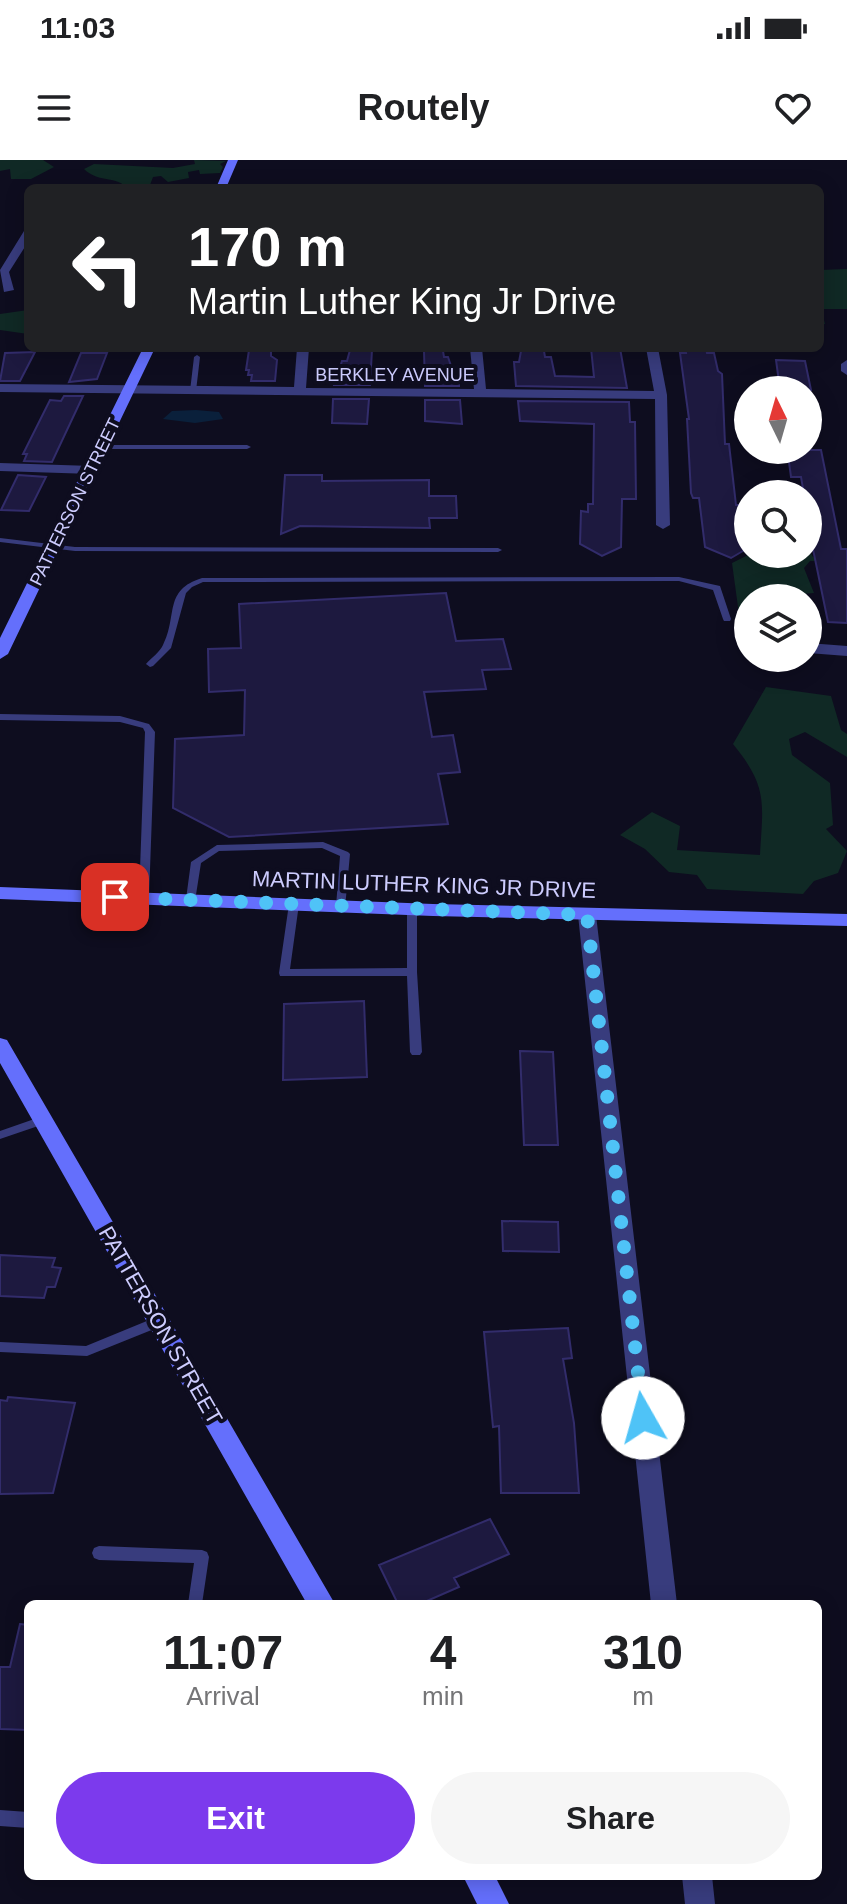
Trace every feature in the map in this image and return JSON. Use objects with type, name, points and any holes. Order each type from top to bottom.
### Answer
[{"type":"street","points":[[223,184],[233,160]]},
{"type":"street","points":[[8,290],[4,272],[24,242]]},
{"type":"street","name":"PATTERSON STREET","points":[[0,654],[7,626],[92,470],[147,352]]},
{"type":"street","points":[[300,392],[303,352]]},
{"type":"street","points":[[476,352],[480,393]]},
{"type":"street","points":[[653,352],[661,395],[663,525]]},
{"type":"street","points":[[847,364],[847,371]]},
{"type":"street","name":"BERKLEY AVENUE","points":[[0,388],[661,395]]},
{"type":"street","points":[[0,467],[92,470]]},
{"type":"street","points":[[822,649],[847,651]]},
{"type":"street","name":"MARTIN LUTHER KING JR DRIVE","points":[[0,893],[587,915],[847,920]]},
{"type":"street","points":[[587,915],[664,1600]]},
{"type":"street","name":"PATTERSON STREET","points":[[0,1045],[320,1600]]},
{"type":"street","points":[[480,1880],[494,1904]]},
{"type":"street","points":[[697,1880],[700,1904]]},
{"type":"lane","points":[[193,391],[197,357]]},
{"type":"lane","points":[[103,447],[247,447]]},
{"type":"lane","points":[[0,540],[89,549],[498,550]]},
{"type":"lane","points":[[150,664],[167,648],[182,592],[189,585],[202,580],[679,579],[717,588],[727,619]]},
{"type":"lane","points":[[0,717],[120,719],[146,726],[150,732],[144,897]]},
{"type":"lane","points":[[191,899],[196,862],[217,848],[323,845],[345,854],[341,906]]},
{"type":"lane","points":[[294,904],[284,973],[412,972]]},
{"type":"lane","points":[[412,909],[416,1052]]},
{"type":"lane","points":[[0,1135],[43,1120]]},
{"type":"lane","points":[[0,1347],[87,1351],[159,1321]]},
{"type":"lane","points":[[99,1553],[202,1557],[196,1600]]},
{"type":"lane","points":[[0,1818],[24,1820]]},
{"type":"green space","points":[[0,160],[43,160],[54,167],[31,179],[11,179],[10,169],[0,171]]},
{"type":"green space","points":[[194,160],[226,161],[220,164],[223,167],[220,173],[200,174],[199,170],[188,172],[189,178],[168,182],[161,176],[153,177],[150,184],[122,184],[95,176],[84,169],[94,164],[173,168],[195,164]]},
{"type":"green space","points":[[847,269],[847,309],[824,309],[824,270]]},
{"type":"green space","points":[[24,311],[24,333],[0,330],[0,314]]},
{"type":"green space","points":[[732,563],[734,568],[804,568],[810,584],[735,584]]},
{"type":"green space","points":[[766,687],[831,696],[841,730],[847,734],[847,757],[805,732],[789,739],[792,755],[830,783],[833,825],[826,829],[847,851],[838,873],[814,881],[803,894],[707,889],[697,875],[669,872],[645,849],[620,835],[652,812],[680,826],[677,850],[760,855],[761,796],[752,772],[733,744]]},
{"type":"water","points":[[172,411],[219,412],[223,419],[195,423],[163,419]]},
{"type":"building","points":[[35,352],[20,381],[0,381],[5,353]]},
{"type":"building","points":[[249,352],[271,352],[277,360],[275,381],[251,381],[252,375],[248,375],[249,370],[246,370]]},
{"type":"building","points":[[349,352],[372,352],[370,385],[334,385],[335,374],[338,374],[342,361],[347,361]]},
{"type":"building","points":[[424,352],[443,352],[459,375],[459,386],[425,386]]},
{"type":"building","points":[[521,352],[544,352],[545,357],[551,357],[555,376],[594,377],[591,352],[621,352],[627,388],[516,386],[514,362],[519,362]]},
{"type":"building","points":[[81,353],[107,353],[97,379],[69,382]]},
{"type":"building","points":[[680,353],[714,353],[718,371],[722,374],[725,444],[729,444],[734,488],[734,556],[731,558],[705,547],[699,498],[693,498],[691,493],[689,419]]},
{"type":"building","points":[[776,360],[805,361],[808,376],[778,376]]},
{"type":"building","points":[[64,396],[83,396],[52,462],[24,461],[27,454],[23,454],[50,400],[61,401]]},
{"type":"building","points":[[333,399],[369,399],[367,424],[332,423]]},
{"type":"building","points":[[425,400],[460,400],[462,424],[425,421]]},
{"type":"building","points":[[518,401],[629,402],[630,422],[635,422],[636,499],[622,499],[621,547],[602,556],[580,544],[581,511],[588,512],[588,504],[593,504],[594,424],[520,421]]},
{"type":"building","points":[[822,455],[841,549],[847,549],[847,623],[828,622],[817,568],[822,568],[822,480],[791,477],[789,464],[822,464]]},
{"type":"building","points":[[18,475],[46,477],[29,511],[1,510]]},
{"type":"building","points":[[285,475],[322,475],[322,481],[429,480],[429,496],[456,496],[457,518],[429,518],[430,528],[300,526],[281,534]]},
{"type":"building","points":[[446,593],[456,641],[503,639],[511,669],[482,670],[486,689],[424,692],[432,737],[453,735],[460,772],[438,774],[448,824],[229,837],[173,808],[175,739],[244,735],[245,690],[209,692],[208,649],[241,648],[239,604]]},
{"type":"building","points":[[364,1001],[367,1077],[283,1080],[284,1004]]},
{"type":"building","points":[[520,1051],[553,1052],[558,1145],[524,1145]]},
{"type":"building","points":[[502,1221],[558,1222],[559,1252],[503,1251]]},
{"type":"building","points":[[0,1255],[55,1258],[52,1267],[61,1268],[55,1287],[47,1287],[44,1298],[0,1296]]},
{"type":"building","points":[[568,1328],[572,1358],[563,1359],[574,1423],[579,1493],[501,1493],[499,1426],[493,1427],[484,1332]]},
{"type":"building","points":[[8,1397],[75,1403],[53,1493],[0,1494],[0,1400],[7,1401]]},
{"type":"building","points":[[490,1519],[509,1554],[454,1578],[459,1587],[429,1600],[396,1600],[379,1565]]},
{"type":"building","points":[[20,1624],[24,1624],[24,1730],[0,1729],[0,1667],[10,1667]]},
{"type":"route","points":[[115,897],[587,915],[643,1418]]}]
